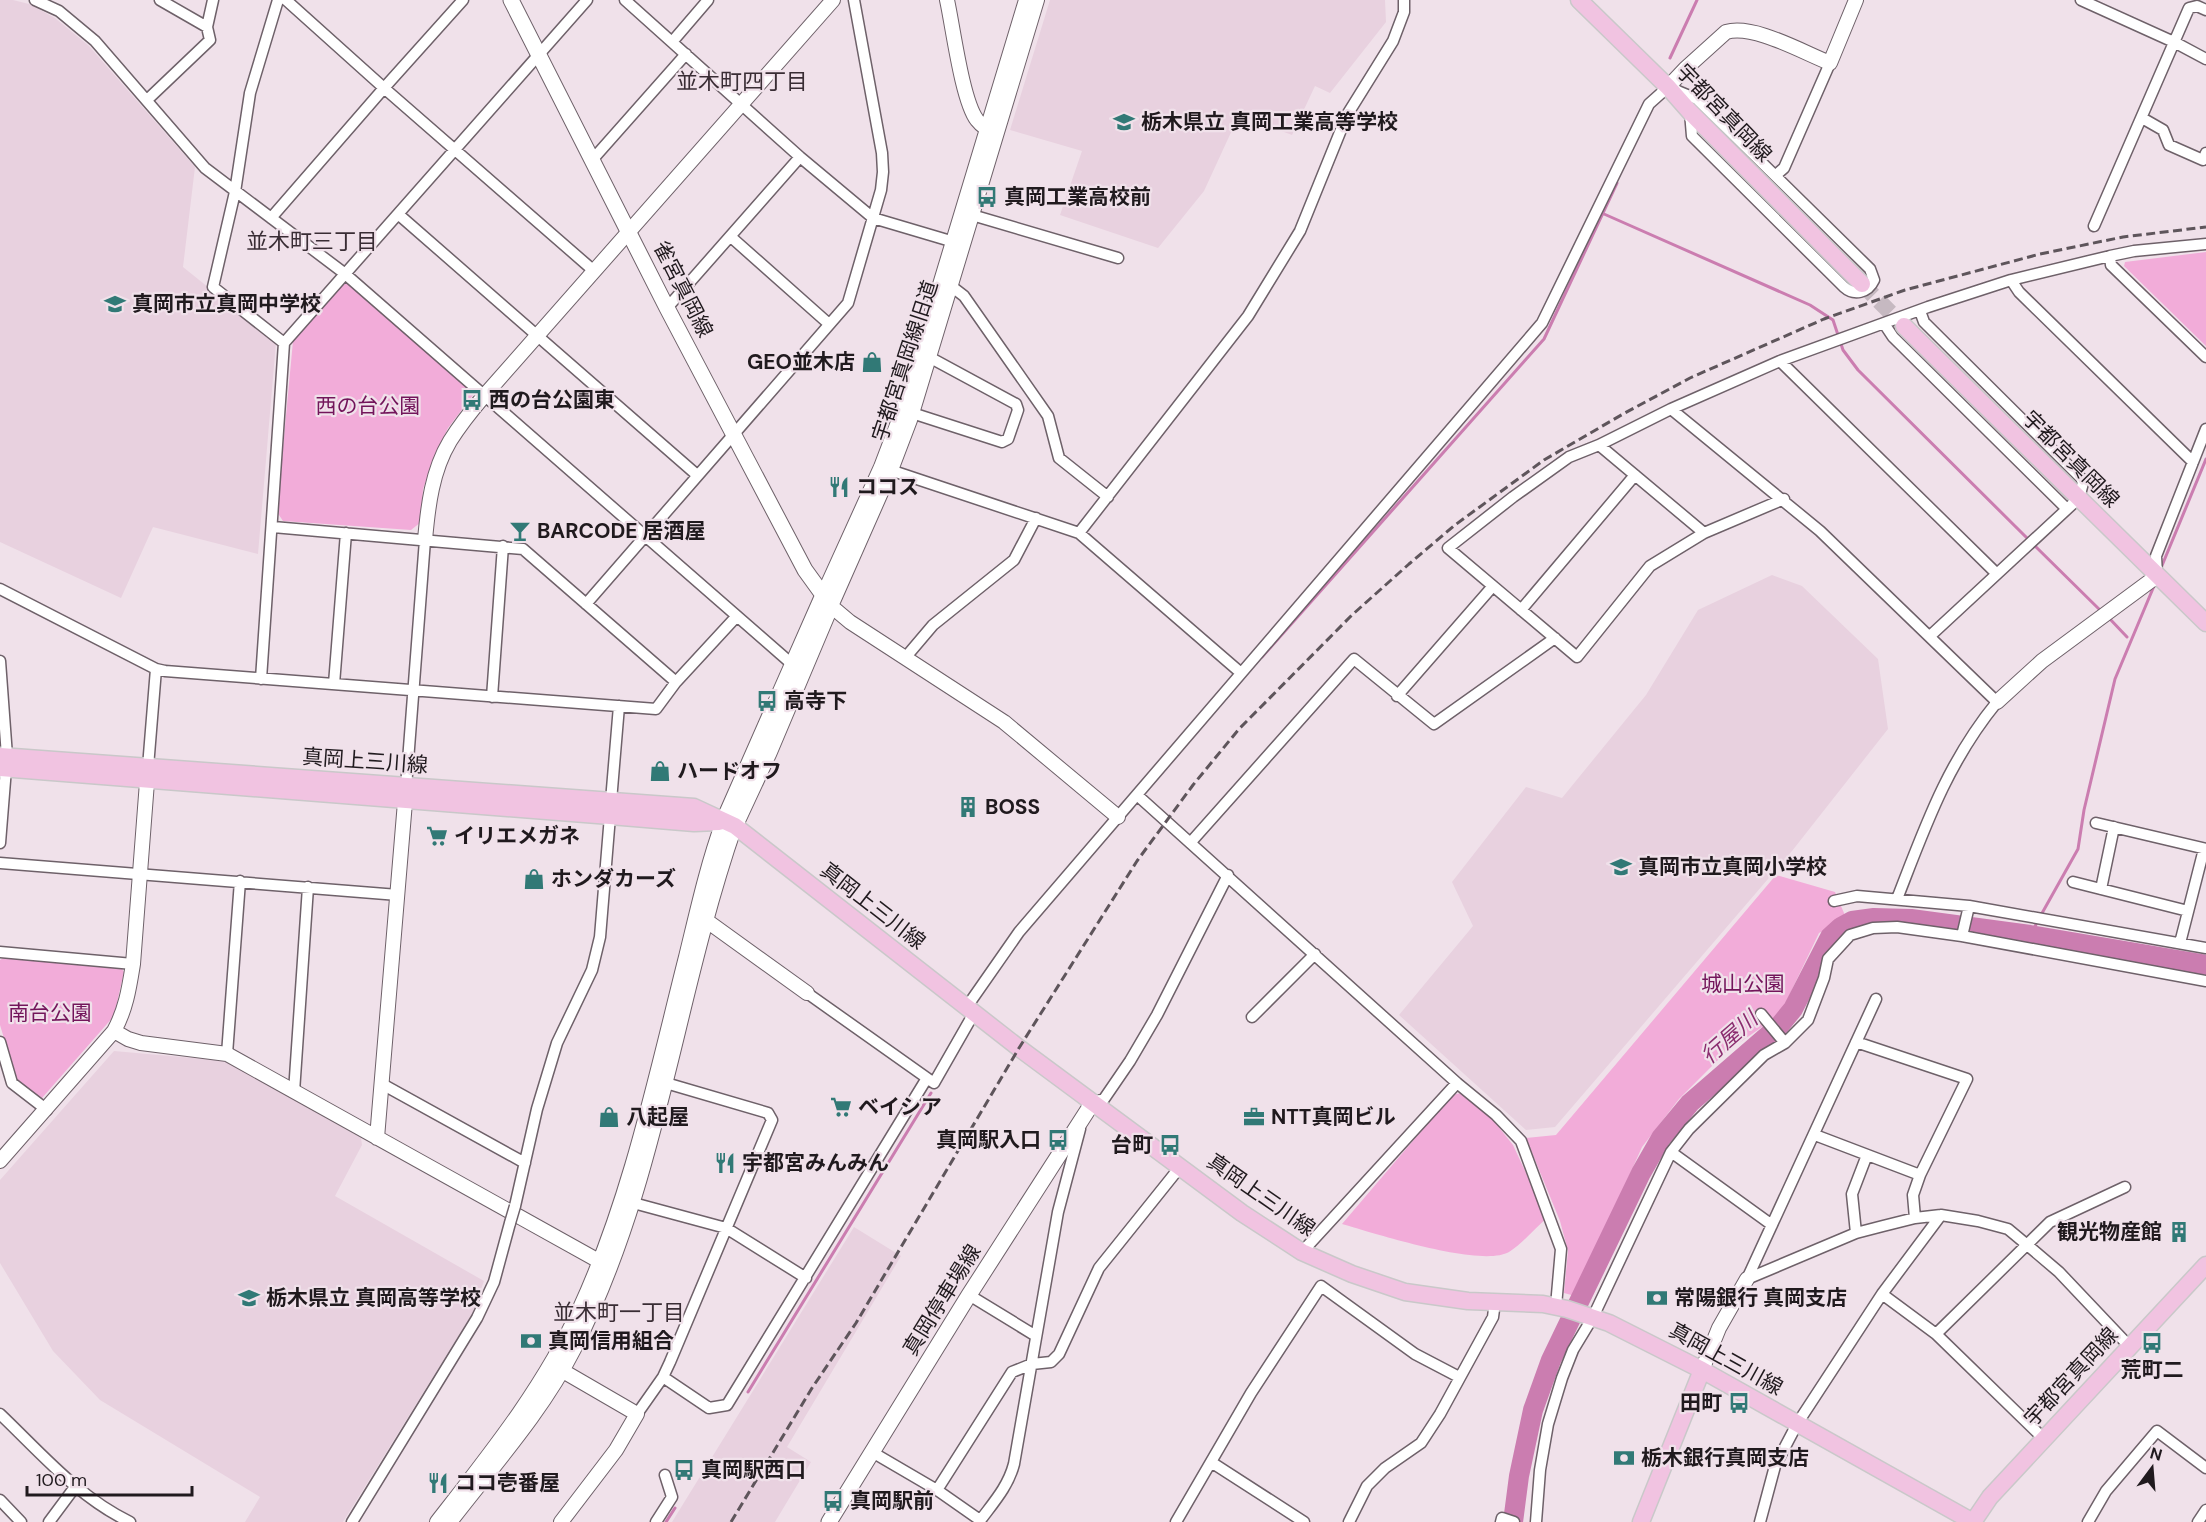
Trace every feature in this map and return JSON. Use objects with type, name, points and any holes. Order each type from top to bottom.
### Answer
[{"type":"main road","name":"雀宮真岡線","points":[[510,0],[805,570],[827,600]]},
{"type":"main road","name":"宇都宮真岡線","points":[[1579,0],[1862,284]]},
{"type":"main road","name":"宇都宮真岡線","points":[[1904,326],[2073,503],[2204,616]]},
{"type":"main road","points":[[729,824],[793,665],[827,600]]},
{"type":"main road","points":[[729,824],[769,753],[827,600]]},
{"type":"main road","name":"真岡上三川線","points":[[3,762],[610,809],[694,823],[729,824],[970,1010],[1180,1167],[1266,1230],[1302,1252],[1359,1277],[1405,1292],[1457,1300],[1562,1308],[1589,1315],[1634,1334],[1702,1370],[1973,1522]]},
{"type":"main road","name":"真岡停車場線","points":[[829,1522],[969,1295],[1093,1102]]},
{"type":"main road","name":"宇都宮真岡線","points":[[1973,1522],[1983,1504],[2130,1347],[2203,1273]]},
{"type":"main road","points":[[1641,1522],[1702,1370]]},
{"type":"street","points":[[36,0],[59,11],[95,41],[205,168],[344,273],[793,665]]},
{"type":"street","points":[[160,0],[207,27]]},
{"type":"street","points":[[147,100],[210,39],[207,27],[213,0]]},
{"type":"street","points":[[278,0],[250,93],[235,192],[213,287],[284,343]]},
{"type":"street","points":[[286,0],[594,271]]},
{"type":"street","points":[[271,219],[463,0]]},
{"type":"street","points":[[261,679],[284,343],[587,0]]},
{"type":"street","points":[[625,0],[800,157],[873,218],[954,242]]},
{"type":"street","points":[[672,42],[708,0]]},
{"type":"street","points":[[377,1138],[425,540],[431,495],[441,458],[450,441],[484,396],[833,0]]},
{"type":"street","points":[[586,604],[848,303],[873,218],[883,172],[882,153],[854,0]]},
{"type":"street","points":[[947,0],[969,103],[977,121],[992,131]]},
{"type":"street","points":[[992,131],[1026,0]]},
{"type":"street","points":[[992,131],[1037,0]]},
{"type":"street","points":[[1079,533],[1248,316],[1300,231],[1347,115],[1393,41],[1404,12],[1404,0]]},
{"type":"street","points":[[1776,175],[1784,168],[1856,0]]},
{"type":"street","points":[[2081,0],[2206,59]]},
{"type":"street","points":[[2094,226],[2176,43],[2189,8],[2197,6],[2206,10]]},
{"type":"street","points":[[707,921],[934,1083],[970,1010],[1019,932],[1542,323],[1649,104],[1726,32],[1736,29],[1759,34],[1830,63]]},
{"type":"street","points":[[593,159],[686,54]]},
{"type":"street","points":[[1668,87],[1697,99],[1776,175],[1870,269],[1874,280],[1872,285],[1858,293],[1851,293],[1844,287],[1692,136],[1690,112]]},
{"type":"street","points":[[2142,118],[2163,130],[2169,145],[2203,160],[2206,153]]},
{"type":"street","name":"宇都宮真岡線旧道","points":[[827,600],[912,413],[972,215],[992,131]]},
{"type":"street","name":"宇都宮真岡線旧道","points":[[886,468],[954,242],[992,131]]},
{"type":"street","points":[[668,308],[800,157]]},
{"type":"street","points":[[398,214],[698,475]]},
{"type":"street","points":[[972,215],[1118,258]]},
{"type":"street","points":[[731,237],[829,324]]},
{"type":"street","points":[[1784,499],[1704,533],[1650,566],[1577,657],[1448,548],[1513,496],[1569,458],[1671,409],[1780,361],[1885,325],[1920,310],[2011,280],[2134,251],[2206,244]]},
{"type":"street","points":[[2110,256],[2111,265],[2206,357]]},
{"type":"street","points":[[2011,280],[2019,292],[2193,462]]},
{"type":"street","points":[[951,286],[964,296],[1048,416],[1059,458],[1108,496]]},
{"type":"street","points":[[1920,310],[1924,322],[2081,478],[2083,483],[2073,503],[1930,636]]},
{"type":"street","points":[[1885,325],[1893,337],[2073,503]]},
{"type":"street","points":[[912,413],[1002,442],[1008,439],[1018,410],[1016,404],[929,357]]},
{"type":"street","points":[[1780,361],[1996,573]]},
{"type":"street","points":[[1671,409],[1784,499],[1820,531],[1997,702]]},
{"type":"street","points":[[1897,899],[1954,762],[1974,729],[1997,702],[2042,661],[2157,576],[2156,556],[2206,429]]},
{"type":"street","points":[[1599,445],[1704,533]]},
{"type":"street","points":[[886,468],[1079,533],[1241,673]]},
{"type":"street","points":[[1521,610],[1635,475]]},
{"type":"street","points":[[905,658],[933,625],[1014,560],[1036,518]]},
{"type":"street","points":[[273,527],[523,549],[676,682]]},
{"type":"street","points":[[334,684],[346,533]]},
{"type":"street","points":[[492,697],[503,546]]},
{"type":"street","points":[[1397,696],[1492,586]]},
{"type":"street","points":[[0,589],[156,669],[656,709],[676,682],[736,617]]},
{"type":"street","points":[[827,600],[850,622],[1004,722],[1118,817]]},
{"type":"street","points":[[1191,842],[1354,659],[1434,724],[1555,638]]},
{"type":"street","points":[[0,661],[3,762],[0,843]]},
{"type":"street","points":[[0,1161],[114,1031],[123,1014],[129,994],[133,964],[138,873],[156,669]]},
{"type":"street","points":[[352,1522],[477,1318],[494,1282],[515,1206],[537,1109],[557,1043],[592,970],[600,937],[619,706]]},
{"type":"street","points":[[1137,795],[1457,1083],[1496,1115],[1521,1141],[1562,1248],[1562,1308]]},
{"type":"street","points":[[2096,822],[2205,849],[2180,943]]},
{"type":"street","points":[[457,1520],[519,1434],[557,1368],[580,1308],[605,1264],[627,1201],[707,921],[729,824]]},
{"type":"street","points":[[661,1081],[704,887],[729,824]]},
{"type":"street","points":[[2101,889],[2114,827]]},
{"type":"street","points":[[0,863],[398,895]]},
{"type":"street","points":[[1093,1102],[1104,1099],[1144,1039],[1228,875]]},
{"type":"street","points":[[227,1054],[240,881]]},
{"type":"street","points":[[2073,882],[2188,911]]},
{"type":"street","points":[[294,1092],[308,887]]},
{"type":"street","points":[[1834,901],[1857,896],[1970,906],[2206,948]]},
{"type":"street","points":[[1962,936],[1970,906]]},
{"type":"street","points":[[1536,1522],[1540,1470],[1553,1404],[1589,1315],[1671,1152],[1689,1129],[1764,1055],[1785,1043],[1808,1020],[1824,978],[1828,959],[1850,935],[1873,928],[1897,927],[1962,936],[2206,981]]},
{"type":"street","points":[[0,952],[133,964]]},
{"type":"street","points":[[1252,1017],[1316,954]]},
{"type":"street","points":[[1702,1370],[1719,1328],[1747,1279],[1815,1135],[1876,999]]},
{"type":"street","points":[[1761,1014],[1785,1043]]},
{"type":"street","points":[[114,1031],[128,1039],[141,1042],[227,1054],[605,1264]]},
{"type":"street","points":[[0,1042],[12,1083],[47,1110]]},
{"type":"street","points":[[1856,1042],[1967,1079],[1920,1175],[1913,1195],[1915,1218]]},
{"type":"street","points":[[663,1377],[709,1408],[727,1405],[927,1078]]},
{"type":"street","points":[[561,1522],[616,1450],[637,1414],[663,1377],[772,1120],[768,1113],[661,1081]]},
{"type":"street","points":[[0,1087],[12,1083]]},
{"type":"street","points":[[1302,1252],[1457,1083]]},
{"type":"street","points":[[382,1084],[525,1163]]},
{"type":"street","points":[[872,1452],[937,1490],[980,1521],[1002,1492],[1011,1477],[1058,1212],[1081,1120]]},
{"type":"street","points":[[1815,1135],[1920,1175]]},
{"type":"street","points":[[1671,1152],[1772,1225]]},
{"type":"street","points":[[1856,1233],[1852,1194],[1867,1155]]},
{"type":"street","points":[[937,1490],[1012,1372],[1032,1364],[1051,1362],[1059,1354],[1099,1268],[1180,1167]]},
{"type":"street","points":[[1936,1334],[2050,1222],[2125,1187]]},
{"type":"street","points":[[627,1201],[726,1228],[806,1278]]},
{"type":"street","points":[[1747,1279],[1856,1233],[1915,1218],[1941,1215],[1978,1221],[2008,1229],[2059,1272],[2130,1347]]},
{"type":"street","points":[[1760,1522],[1775,1466],[1797,1424],[1882,1294],[1941,1215]]},
{"type":"street","points":[[1176,1522],[1251,1392],[1321,1286],[1415,1353],[1459,1377]]},
{"type":"street","points":[[1882,1294],[1936,1334],[2044,1439]]},
{"type":"street","points":[[969,1295],[1036,1336]]},
{"type":"street","points":[[1349,1522],[1367,1486],[1385,1468],[1421,1443],[1440,1414],[1493,1317],[1495,1302]]},
{"type":"street","points":[[557,1368],[637,1414]]},
{"type":"street","points":[[437,1522],[557,1368]]},
{"type":"street","points":[[0,1414],[75,1487],[110,1512],[130,1522]]},
{"type":"street","points":[[2088,1522],[2106,1491],[2157,1431],[2206,1468]]},
{"type":"street","points":[[1211,1462],[1304,1522]]},
{"type":"street","points":[[656,1522],[672,1497],[665,1475]]},
{"type":"street","points":[[49,1522],[75,1487]]},
{"type":"street","points":[[0,1500],[21,1522]]},
{"type":"street","points":[[2198,1522],[2206,1510]]},
{"type":"shaded area","name":"真岡市立真岡中学校","points":[[0,0],[29,4],[55,18],[89,46],[195,167],[183,267],[276,342],[258,554],[153,527],[121,598],[0,542]]},
{"type":"shaded area","name":"栃木県立 真岡工業高等学校","points":[[1050,0],[1385,0],[1386,22],[1330,93],[1315,86],[1292,135],[1239,115],[1204,191],[1158,248],[1060,215],[1082,151],[1010,130]]},
{"type":"shaded area","name":"真岡市立真岡小学校","points":[[1772,575],[1802,586],[1878,659],[1888,729],[1792,851],[1555,1127],[1526,1130],[1399,1015],[1473,926],[1452,882],[1526,787],[1562,798],[1646,695],[1698,610]]},
{"type":"shaded area","name":"栃木県立 真岡高等学校","points":[[114,1051],[226,1061],[361,1138],[362,1145],[335,1196],[484,1281],[472,1314],[343,1522],[245,1522],[260,1497],[100,1400],[53,1351],[0,1263],[0,1180]]},
{"type":"shaded area","points":[[854,1227],[901,1256],[787,1447],[811,1462],[775,1522],[672,1522]]},
{"type":"green space","points":[[2206,252],[2206,346],[2124,266],[2125,262]]},
{"type":"green space","name":"西の台公園","points":[[341,283],[350,284],[476,391],[448,428],[436,453],[423,489],[421,522],[411,530],[283,521],[277,512],[293,341]]},
{"type":"green space","name":"城山公園","points":[[1776,875],[1835,892],[1847,920],[1819,933],[1786,1002],[1775,1018],[1726,1052],[1679,1099],[1642,1147],[1575,1296],[1564,1293],[1568,1251],[1560,1221],[1526,1138],[1556,1135]]},
{"type":"green space","name":"南台公園","points":[[5,957],[120,966],[124,972],[114,1016],[42,1098],[35,1097],[17,1081],[0,1025],[0,960]]},
{"type":"green space","points":[[1461,1093],[1493,1120],[1513,1145],[1547,1218],[1514,1249],[1495,1256],[1452,1253],[1342,1224],[1452,1095]]},
{"type":"waterway","points":[[1670,58],[1697,0]]},
{"type":"waterway","points":[[1262,657],[1544,339],[1617,183]]},
{"type":"waterway","points":[[1604,214],[1810,305],[1833,320],[1843,350],[1858,370],[2029,540]]},
{"type":"waterway","points":[[2161,568],[2206,459]]},
{"type":"waterway","points":[[2034,545],[2102,612]]},
{"type":"waterway","points":[[2041,915],[2078,849],[2084,810],[2115,679],[2154,586]]},
{"type":"waterway","points":[[2109,618],[2127,637]]},
{"type":"waterway","name":"行屋川","points":[[1513,1522],[1519,1476],[1533,1410],[1551,1360],[1641,1173],[1661,1138],[1690,1103],[1780,1025],[1793,1009],[1830,937],[1841,927],[1852,921],[1874,918],[1911,919],[2030,935],[2206,965]]},
{"type":"waterway","points":[[2030,935],[2038,921]]},
{"type":"waterway","points":[[748,1392],[931,1093]]},
{"type":"waterway","points":[[666,1522],[675,1508]]},
{"type":"tunnel","points":[[1862,284],[1904,326]]},
{"type":"railway","points":[[731,1522],[812,1388],[856,1323],[1019,1048],[1137,861],[1193,785],[1239,729],[1352,615],[1409,564],[1455,525],[1544,460],[1690,378],[1824,319],[1905,290],[2040,254],[2123,237],[2206,227]]},
{"type":"place","name":"栃木県立 真岡工業高等学校","points":[[1124,122]]},
{"type":"place","name":"真岡工業高校前","points":[[987,197]]},
{"type":"place","name":"真岡市立真岡中学校","points":[[115,304]]},
{"type":"place","name":"GEO並木店","points":[[872,362]]},
{"type":"place","name":"西の台公園東","points":[[472,400]]},
{"type":"place","name":"ココス","points":[[839,487]]},
{"type":"place","name":"BARCODE 居酒屋","points":[[520,531]]},
{"type":"place","name":"高寺下","points":[[767,701]]},
{"type":"place","name":"ハードオフ","points":[[660,771]]},
{"type":"place","name":"BOSS","points":[[968,807]]},
{"type":"place","name":"イリエメガネ","points":[[437,836]]},
{"type":"place","name":"真岡市立真岡小学校","points":[[1621,867]]},
{"type":"place","name":"ホンダカーズ","points":[[534,879]]},
{"type":"place","name":"ベイシア","points":[[841,1107]]},
{"type":"place","name":"八起屋","points":[[609,1117]]},
{"type":"place","name":"NTT真岡ビル","points":[[1254,1117]]},
{"type":"place","name":"真岡駅入口","points":[[1058,1140]]},
{"type":"place","name":"台町","points":[[1170,1145]]},
{"type":"place","name":"宇都宮みんみん","points":[[725,1163]]},
{"type":"place","name":"観光物産館","points":[[2179,1232]]},
{"type":"place","name":"栃木県立 真岡高等学校","points":[[249,1298]]},
{"type":"place","name":"常陽銀行 真岡支店","points":[[1657,1298]]},
{"type":"place","name":"真岡信用組合","points":[[531,1341]]},
{"type":"place","name":"荒町二","points":[[2152,1343]]},
{"type":"place","name":"田町","points":[[1739,1403]]},
{"type":"place","name":"栃木銀行真岡支店","points":[[1624,1458]]},
{"type":"place","name":"真岡駅西口","points":[[684,1470]]},
{"type":"place","name":"ココ壱番屋","points":[[438,1483]]},
{"type":"place","name":"真岡駅前","points":[[833,1501]]},
{"type":"district","name":"並木町四丁目","points":[[742,81]]},
{"type":"district","name":"並木町三丁目","points":[[312,241]]},
{"type":"district","name":"並木町一丁目","points":[[619,1312]]}]
